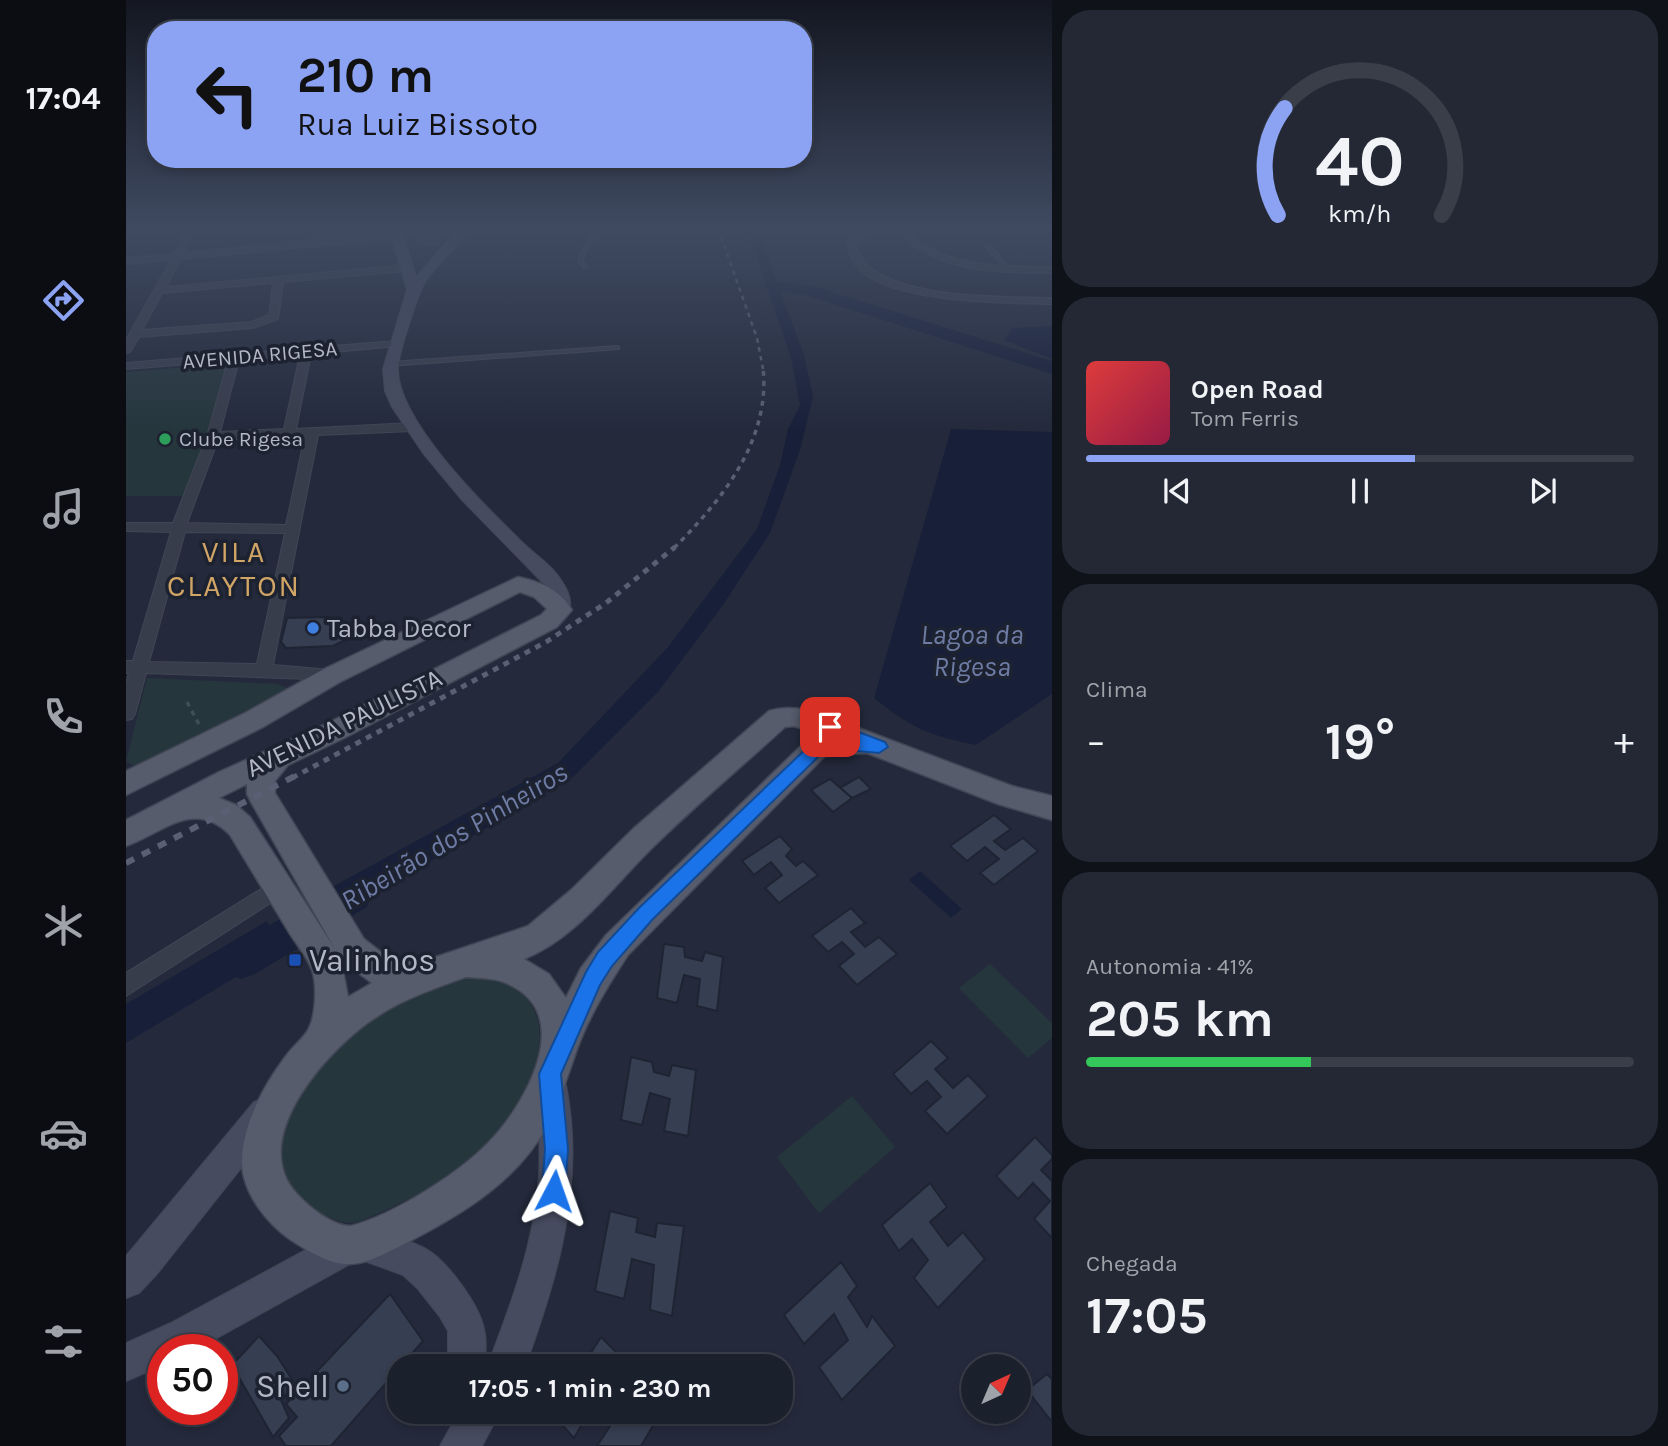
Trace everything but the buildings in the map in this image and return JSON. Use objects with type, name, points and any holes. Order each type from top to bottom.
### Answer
[{"type":"main road","points":[[412,295],[390,364],[393,392],[413,427],[472,499],[558,587],[561,597],[560,610]]},
{"type":"main road","points":[[528,558],[526,575],[518,584],[549,595],[560,610]]},
{"type":"main road","name":"AVENIDA PAULISTA","points":[[126,784],[254,720],[331,676],[518,584]]},
{"type":"main road","name":"AVENIDA PAULISTA","points":[[126,834],[505,644],[549,621],[560,610]]},
{"type":"main road","points":[[126,1280],[145,1262],[325,1038],[353,1013],[376,998],[419,979],[521,945],[539,936],[582,900],[643,838],[778,718],[794,716],[815,722],[1007,796],[1052,808]]},
{"type":"main road","points":[[778,718],[809,734],[816,748]]},
{"type":"main road","points":[[126,1362],[186,1335],[355,1244],[462,1191],[521,1135],[541,1100],[552,1068],[593,979],[617,945],[816,748],[846,744],[879,747]]},
{"type":"main road","points":[[281,754],[261,779],[261,794],[308,875],[340,958],[325,1038]]},
{"type":"main road","points":[[174,809],[201,807],[227,811],[240,825],[280,891],[340,958],[419,979]]},
{"type":"main road","points":[[466,962],[502,966],[529,978],[545,995],[559,1023],[552,1068],[556,1149],[554,1191],[543,1251],[527,1312],[511,1354]]},
{"type":"main road","points":[[286,1086],[266,1131],[261,1163],[264,1175],[282,1209],[302,1225],[414,1261],[430,1275],[453,1304],[466,1329],[467,1354]]},
{"type":"main road","points":[[459,1446],[461,1424]]},
{"type":"main road","points":[[459,1446],[473,1424]]},
{"type":"street","points":[[126,350],[157,295]]},
{"type":"street","points":[[135,334],[253,325],[269,321],[274,317],[276,295]]},
{"type":"street","points":[[957,295],[1052,301]]},
{"type":"street","name":"AVENIDA RIGESA","points":[[126,366],[395,344]]},
{"type":"street","points":[[289,433],[306,351]]},
{"type":"street","points":[[126,714],[132,667],[213,436],[234,358]]},
{"type":"street","points":[[213,436],[413,427]]},
{"type":"street","points":[[264,670],[312,433]]},
{"type":"street","points":[[126,527],[292,528]]},
{"type":"street","points":[[132,667],[264,670],[331,676]]},
{"type":"street","points":[[126,985],[280,891]]},
{"type":"lane","points":[[390,364],[617,348]]},
{"type":"shaded area","name":"Clube Rigesa","points":[[228,364],[187,496],[126,496],[126,372]]},
{"type":"shaded area","points":[[147,678],[277,684],[287,688],[288,696],[145,765],[132,765],[126,761]]},
{"type":"shaded area","points":[[990,964],[1052,1023],[1052,1038],[1028,1058],[959,988]]},
{"type":"shaded area","points":[[466,978],[498,981],[521,994],[535,1011],[540,1033],[537,1057],[530,1081],[504,1125],[489,1142],[451,1174],[409,1199],[364,1220],[344,1222],[299,1203],[284,1182],[279,1147],[287,1115],[305,1085],[328,1057],[368,1021],[403,1002]]},
{"type":"shaded area","points":[[852,1096],[895,1147],[819,1213],[777,1157]]},
{"type":"water","points":[[770,295],[782,295],[804,355],[813,397],[800,450],[770,533],[723,605],[658,692],[574,776],[341,914],[325,891],[558,763],[668,647],[757,529],[780,465],[788,429],[800,405],[791,358]]},
{"type":"water","points":[[1052,326],[1052,359],[1004,340],[1012,328]]},
{"type":"water","name":"Lagoa da Rigesa","points":[[951,429],[1052,432],[1052,694],[976,745],[922,729],[874,698]]},
{"type":"water","points":[[920,871],[962,909],[951,918],[909,880]]},
{"type":"water","points":[[267,921],[281,950],[126,1043],[126,1004]]},
{"type":"waterway","points":[[824,295],[1052,368]]},
{"type":"waterway","name":"Ribeirão dos Pinheiros","points":[[241,961],[354,895]]},
{"type":"railway","points":[[742,295],[757,338],[763,369]]},
{"type":"railway","points":[[675,547],[709,510],[740,467],[759,419],[763,369]]},
{"type":"railway","points":[[292,778],[546,642],[606,603],[675,547]]},
{"type":"railway","points":[[126,863],[295,776]]},
{"type":"place","name":"Clube Rigesa","points":[[165,439]]},
{"type":"place","name":"Tabba Decor","points":[[313,628]]},
{"type":"place","name":"Valinhos","points":[[295,960]]},
{"type":"place","name":"Shell","points":[[343,1386]]},
{"type":"district","name":"VILA CLAYTON","points":[[234,569]]},
{"type":"route","points":[[554,1191],[556,1149],[550,1074],[593,979],[605,959],[646,914],[687,877],[765,796],[816,748],[830,744],[879,747],[830,727]]}]
